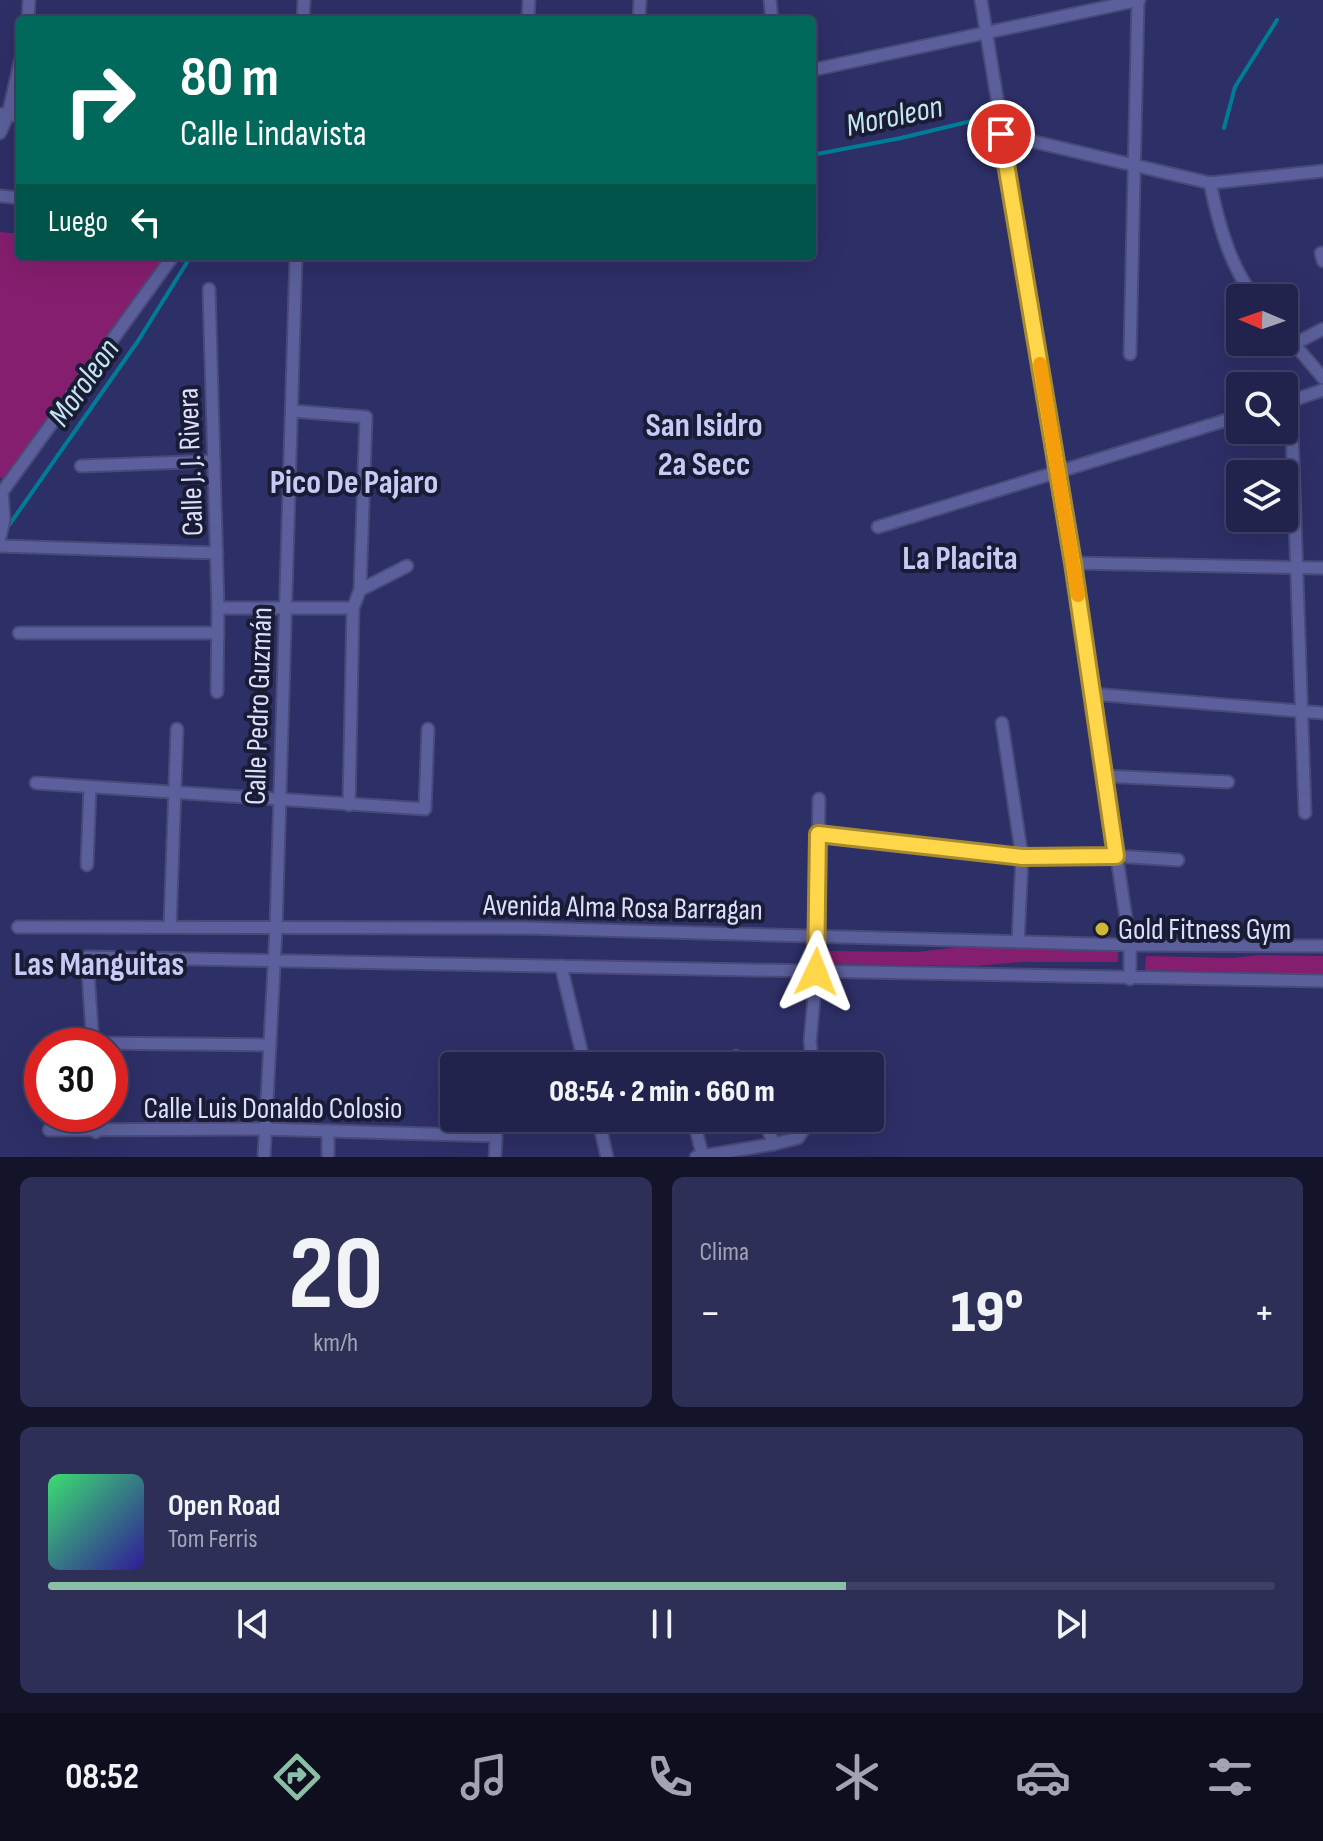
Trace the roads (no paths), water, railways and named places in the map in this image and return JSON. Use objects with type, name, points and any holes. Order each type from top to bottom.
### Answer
[{"type":"street","points":[[981,0],[1073,563],[1130,945],[1130,979]]},
{"type":"street","points":[[816,69],[1138,0],[1130,354]]},
{"type":"street","points":[[0,133],[9,115],[16,81]]},
{"type":"street","points":[[1001,134],[1210,183],[1323,171]]},
{"type":"street","points":[[1210,183],[1218,220],[1244,284]]},
{"type":"street","points":[[0,537],[4,520],[1,493],[170,260]]},
{"type":"street","name":"Calle Pedro Guzmán","points":[[264,1157],[275,959],[296,260]]},
{"type":"street","name":"Calle J. J. Rivera","points":[[209,289],[217,553],[217,692]]},
{"type":"street","points":[[1298,342],[1323,329]]},
{"type":"street","points":[[1298,349],[1323,378]]},
{"type":"street","points":[[1298,398],[1323,390]]},
{"type":"street","points":[[293,411],[366,417],[360,590],[353,608],[349,805]]},
{"type":"street","points":[[878,527],[1226,420]]},
{"type":"street","points":[[1290,444],[1305,813]]},
{"type":"street","points":[[81,466],[214,461]]},
{"type":"street","points":[[0,546],[217,553]]},
{"type":"street","points":[[1073,563],[1323,568]]},
{"type":"street","points":[[360,590],[407,566]]},
{"type":"street","points":[[218,608],[353,608]]},
{"type":"street","points":[[19,633],[218,633]]},
{"type":"street","points":[[1092,694],[1323,713]]},
{"type":"street","points":[[1002,723],[1022,857],[1018,942]]},
{"type":"street","points":[[170,927],[177,729]]},
{"type":"street","points":[[36,783],[425,809],[428,729]]},
{"type":"street","points":[[1104,776],[1228,782]]},
{"type":"street","points":[[87,865],[90,787]]},
{"type":"street","points":[[811,1052],[819,799]]},
{"type":"street","points":[[818,834],[1022,857],[1116,856],[1178,860]]},
{"type":"street","name":"Avenida Alma Rosa Barragan","points":[[18,927],[526,928],[1130,945],[1323,946]]},
{"type":"street","name":"Avenida Alma Rosa Barragan","points":[[92,1028],[87,957],[1323,981]]},
{"type":"street","points":[[561,966],[582,1052]]},
{"type":"street","points":[[128,1045],[270,1045]]},
{"type":"street","name":"Calle Luis Donaldo Colosio","points":[[128,1131],[265,1129],[496,1136],[495,1157]]},
{"type":"street","points":[[328,1131],[328,1157]]},
{"type":"street","points":[[601,1132],[607,1157]]},
{"type":"street","points":[[696,1132],[701,1156],[774,1144],[798,1138],[802,1132]]},
{"type":"street","points":[[769,1132],[774,1144]]},
{"type":"waterway","points":[[1224,128],[1235,87],[1277,20]]},
{"type":"waterway","name":"Moroleon","points":[[816,154],[984,118]]},
{"type":"waterway","name":"Moroleon","points":[[7,528],[138,341],[189,260]]},
{"type":"place","name":"Gold Fitness Gym","points":[[1102,929]]},
{"type":"district","name":"San Isidro 2a Secc","points":[[704,444]]},
{"type":"district","name":"Pico De Pajaro","points":[[354,481]]},
{"type":"district","name":"La Placita","points":[[960,557]]},
{"type":"district","name":"Las Manguitas","points":[[99,963]]}]
